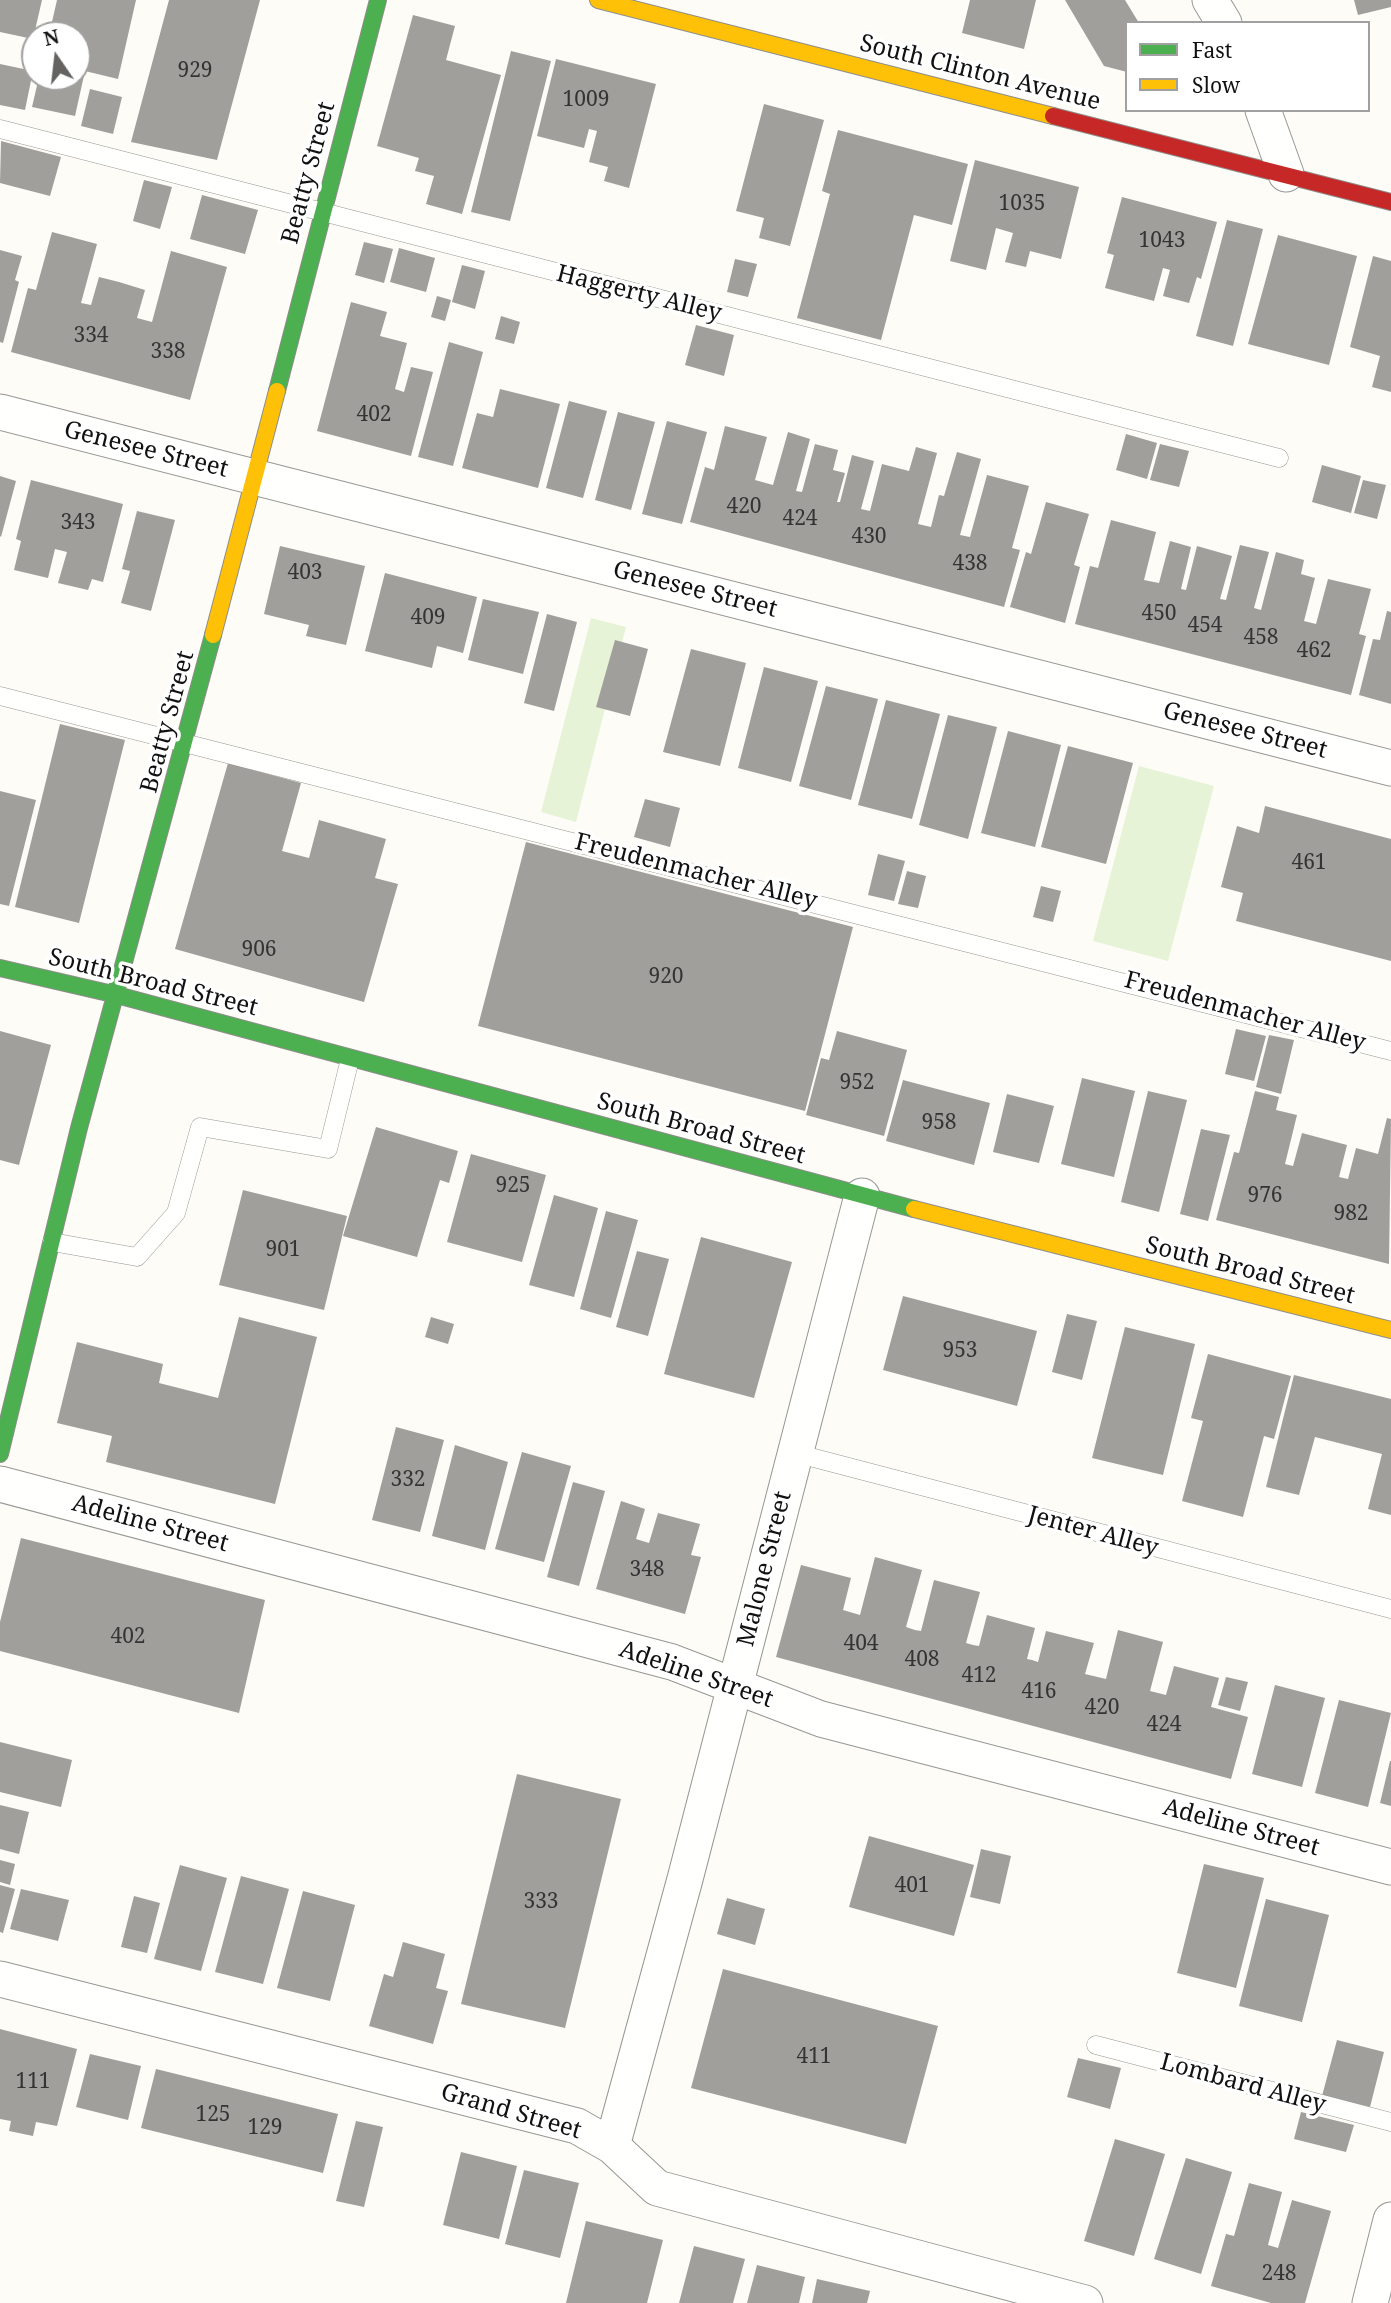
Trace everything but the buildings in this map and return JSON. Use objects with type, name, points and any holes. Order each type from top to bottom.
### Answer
[{"type":"street","name":"Beatty Street","points":[[0,1454],[79,1128],[186,744],[378,0]]},
{"type":"street","name":"South Clinton Avenue","points":[[598,0],[1286,174],[1387,193]]},
{"type":"street","points":[[1210,0],[1223,21]]},
{"type":"street","points":[[1264,112],[1286,174]]},
{"type":"street","name":"Genesee Street","points":[[0,412],[1391,768]]},
{"type":"street","name":"South Broad Street","points":[[0,968],[117,995],[862,1196],[1391,1330]]},
{"type":"street","name":"Malone Street","points":[[612,2146],[862,1196]]},
{"type":"street","name":"Adeline Street","points":[[0,1484],[672,1662],[821,1718],[1391,1867]]},
{"type":"street","name":"Grand Street","points":[[0,1979],[576,2126],[612,2146],[657,2188],[1085,2303]]},
{"type":"street","points":[[1370,2303],[1391,2220]]},
{"type":"lane","name":"Haggerty Alley","points":[[0,129],[1279,458]]},
{"type":"lane","name":"Freudenmacher Alley","points":[[0,696],[679,867],[1391,1051]]},
{"type":"lane","points":[[52,1242],[137,1257],[176,1213],[200,1127],[328,1149],[350,1059]]},
{"type":"lane","name":"Jenter Alley","points":[[794,1453],[1391,1609]]},
{"type":"lane","name":"Lombard Alley","points":[[1096,2045],[1391,2122]]},
{"type":"green space","points":[[591,618],[626,627],[576,822],[541,812]]},
{"type":"green space","points":[[1139,766],[1214,786],[1168,961],[1093,941]]},
{"type":"traffic: fast","points":[[277,391],[378,0]]},
{"type":"traffic: fast","points":[[0,1454],[79,1128],[213,635]]},
{"type":"traffic: fast","points":[[0,968],[117,995],[914,1209]]},
{"type":"traffic: slow","points":[[598,0],[1053,116]]},
{"type":"traffic: slow","points":[[213,635],[277,391]]},
{"type":"traffic: slow","points":[[914,1209],[1391,1330]]},
{"type":"traffic: jam","points":[[1053,116],[1391,202]]}]
